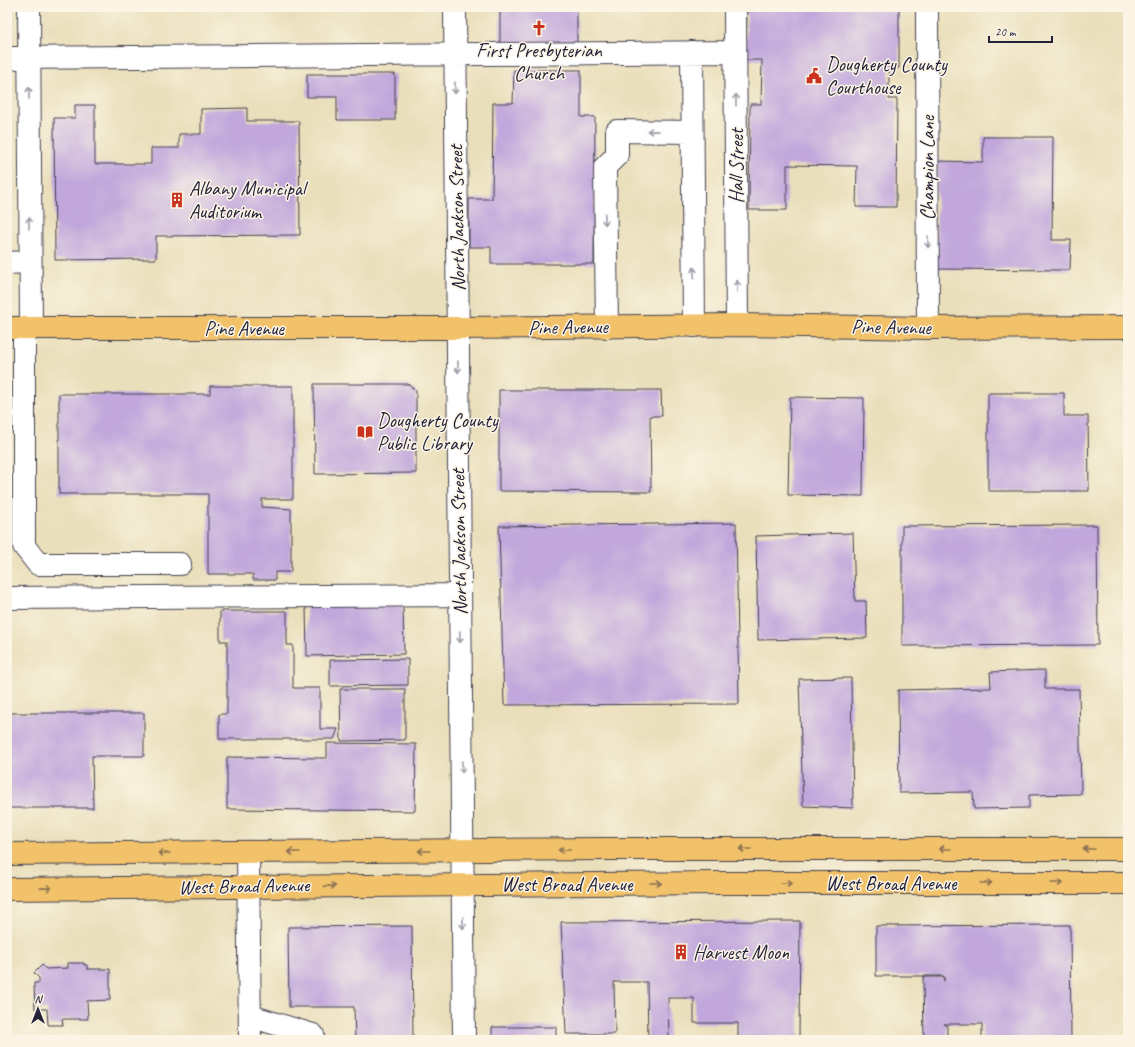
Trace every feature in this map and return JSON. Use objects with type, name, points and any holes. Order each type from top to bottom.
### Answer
[{"type":"main road","name":"Pine Avenue","points":[[21,328],[458,328],[738,325],[928,328],[1128,327]]},
{"type":"main road","name":"West Broad Avenue","points":[[7,854],[1128,849]]},
{"type":"main road","name":"West Broad Avenue","points":[[7,889],[463,884],[1128,883]]},
{"type":"street","points":[[29,7],[29,262],[21,328],[24,546],[38,564],[180,564]]},
{"type":"street","name":"North Jackson Street","points":[[455,7],[464,1040]]},
{"type":"street","name":"Hall Street","points":[[735,7],[738,325]]},
{"type":"street","name":"Champion Lane","points":[[927,7],[928,328]]},
{"type":"street","points":[[692,52],[694,326]]},
{"type":"street","points":[[7,58],[735,52]]},
{"type":"street","points":[[607,327],[605,167],[617,155],[617,131],[692,132]]},
{"type":"street","points":[[7,263],[29,262]]},
{"type":"street","points":[[7,598],[460,595]]},
{"type":"street","points":[[248,852],[250,1040]]},
{"type":"street","points":[[250,1016],[313,1035],[313,1040]]},
{"type":"building","name":"First Presbyterian Church","points":[[500,7],[577,7],[577,50],[500,50]]},
{"type":"building","points":[[747,7],[899,7],[899,68],[889,68],[889,99],[897,99],[896,207],[856,207],[857,166],[787,165],[787,210],[749,210],[750,104],[761,104],[762,60],[746,60]]},
{"type":"building","points":[[514,70],[581,70],[581,117],[595,117],[594,264],[491,264],[491,247],[469,247],[469,199],[492,199],[493,103],[513,103]]},
{"type":"building","points":[[307,74],[395,74],[395,120],[337,120],[337,97],[307,97]]},
{"type":"building","name":"Albany Municipal Auditorium","points":[[75,105],[95,105],[95,164],[151,164],[151,148],[179,148],[179,134],[201,134],[201,109],[247,108],[247,121],[299,121],[300,235],[156,236],[156,259],[55,260],[54,118],[75,118]]},
{"type":"building","points":[[983,137],[1053,137],[1052,240],[1071,240],[1070,270],[936,269],[937,161],[983,162]]},
{"type":"building","name":"Dougherty County Public Library","points":[[314,384],[408,384],[416,391],[416,473],[315,474]]},
{"type":"building","points":[[210,386],[293,386],[293,499],[262,499],[262,507],[291,509],[291,572],[275,572],[275,580],[253,580],[253,574],[208,574],[208,494],[59,494],[59,394],[210,394]]},
{"type":"building","points":[[499,390],[661,390],[662,416],[650,416],[651,492],[499,491]]},
{"type":"building","points":[[988,393],[1064,393],[1064,416],[1088,416],[1089,491],[988,491]]},
{"type":"building","points":[[790,397],[864,398],[863,496],[788,495]]},
{"type":"building","points":[[736,523],[739,704],[504,705],[499,526]]},
{"type":"building","points":[[1097,525],[1098,645],[902,646],[902,526]]},
{"type":"building","points":[[853,533],[855,601],[866,601],[867,638],[758,640],[756,536]]},
{"type":"building","points":[[403,605],[404,654],[307,656],[306,606]]},
{"type":"building","points":[[220,611],[287,611],[287,645],[293,645],[293,688],[320,688],[320,729],[338,729],[334,739],[219,739],[219,714],[227,714],[227,641],[220,641]]},
{"type":"building","points":[[408,659],[408,685],[330,686],[330,660]]},
{"type":"building","points":[[1045,670],[1045,689],[1079,689],[1081,794],[1029,795],[1029,808],[974,809],[973,792],[899,793],[898,690],[991,688],[990,672]]},
{"type":"building","points":[[851,678],[853,808],[803,806],[799,679]]},
{"type":"building","points":[[340,689],[405,689],[405,740],[341,741]]},
{"type":"building","points":[[7,713],[144,713],[144,756],[92,756],[93,808],[7,808]]},
{"type":"building","points":[[327,743],[416,744],[415,811],[227,809],[227,757],[327,758]]},
{"type":"building","name":"Harvest Moon","points":[[800,921],[799,1040],[738,1040],[738,1023],[694,1023],[694,998],[668,998],[669,1040],[648,1040],[647,982],[614,982],[615,1034],[566,1034],[561,922]]},
{"type":"building","points":[[1070,925],[1071,1040],[982,1040],[982,1024],[944,1024],[947,1025],[947,1040],[924,1040],[923,977],[943,977],[944,981],[944,976],[876,976],[876,926]]},
{"type":"building","points":[[412,926],[413,1040],[355,1040],[354,1007],[289,1007],[288,927]]},
{"type":"building","points":[[68,963],[84,963],[84,965],[87,965],[87,969],[110,969],[110,1000],[87,1001],[88,1019],[62,1019],[63,1025],[48,1025],[47,1009],[35,1009],[34,983],[39,983],[39,978],[34,973],[42,965],[46,969],[68,968]]},
{"type":"building","points":[[492,1027],[556,1027],[556,1040],[492,1040]]},
{"type":"place","name":"First Presbyterian Church","points":[[539,28]]},
{"type":"place","name":"Dougherty County Courthouse","points":[[814,76]]},
{"type":"place","name":"Albany Municipal Auditorium","points":[[177,200]]},
{"type":"place","name":"Dougherty County Public Library","points":[[365,432]]},
{"type":"place","name":"Harvest Moon","points":[[681,952]]}]
